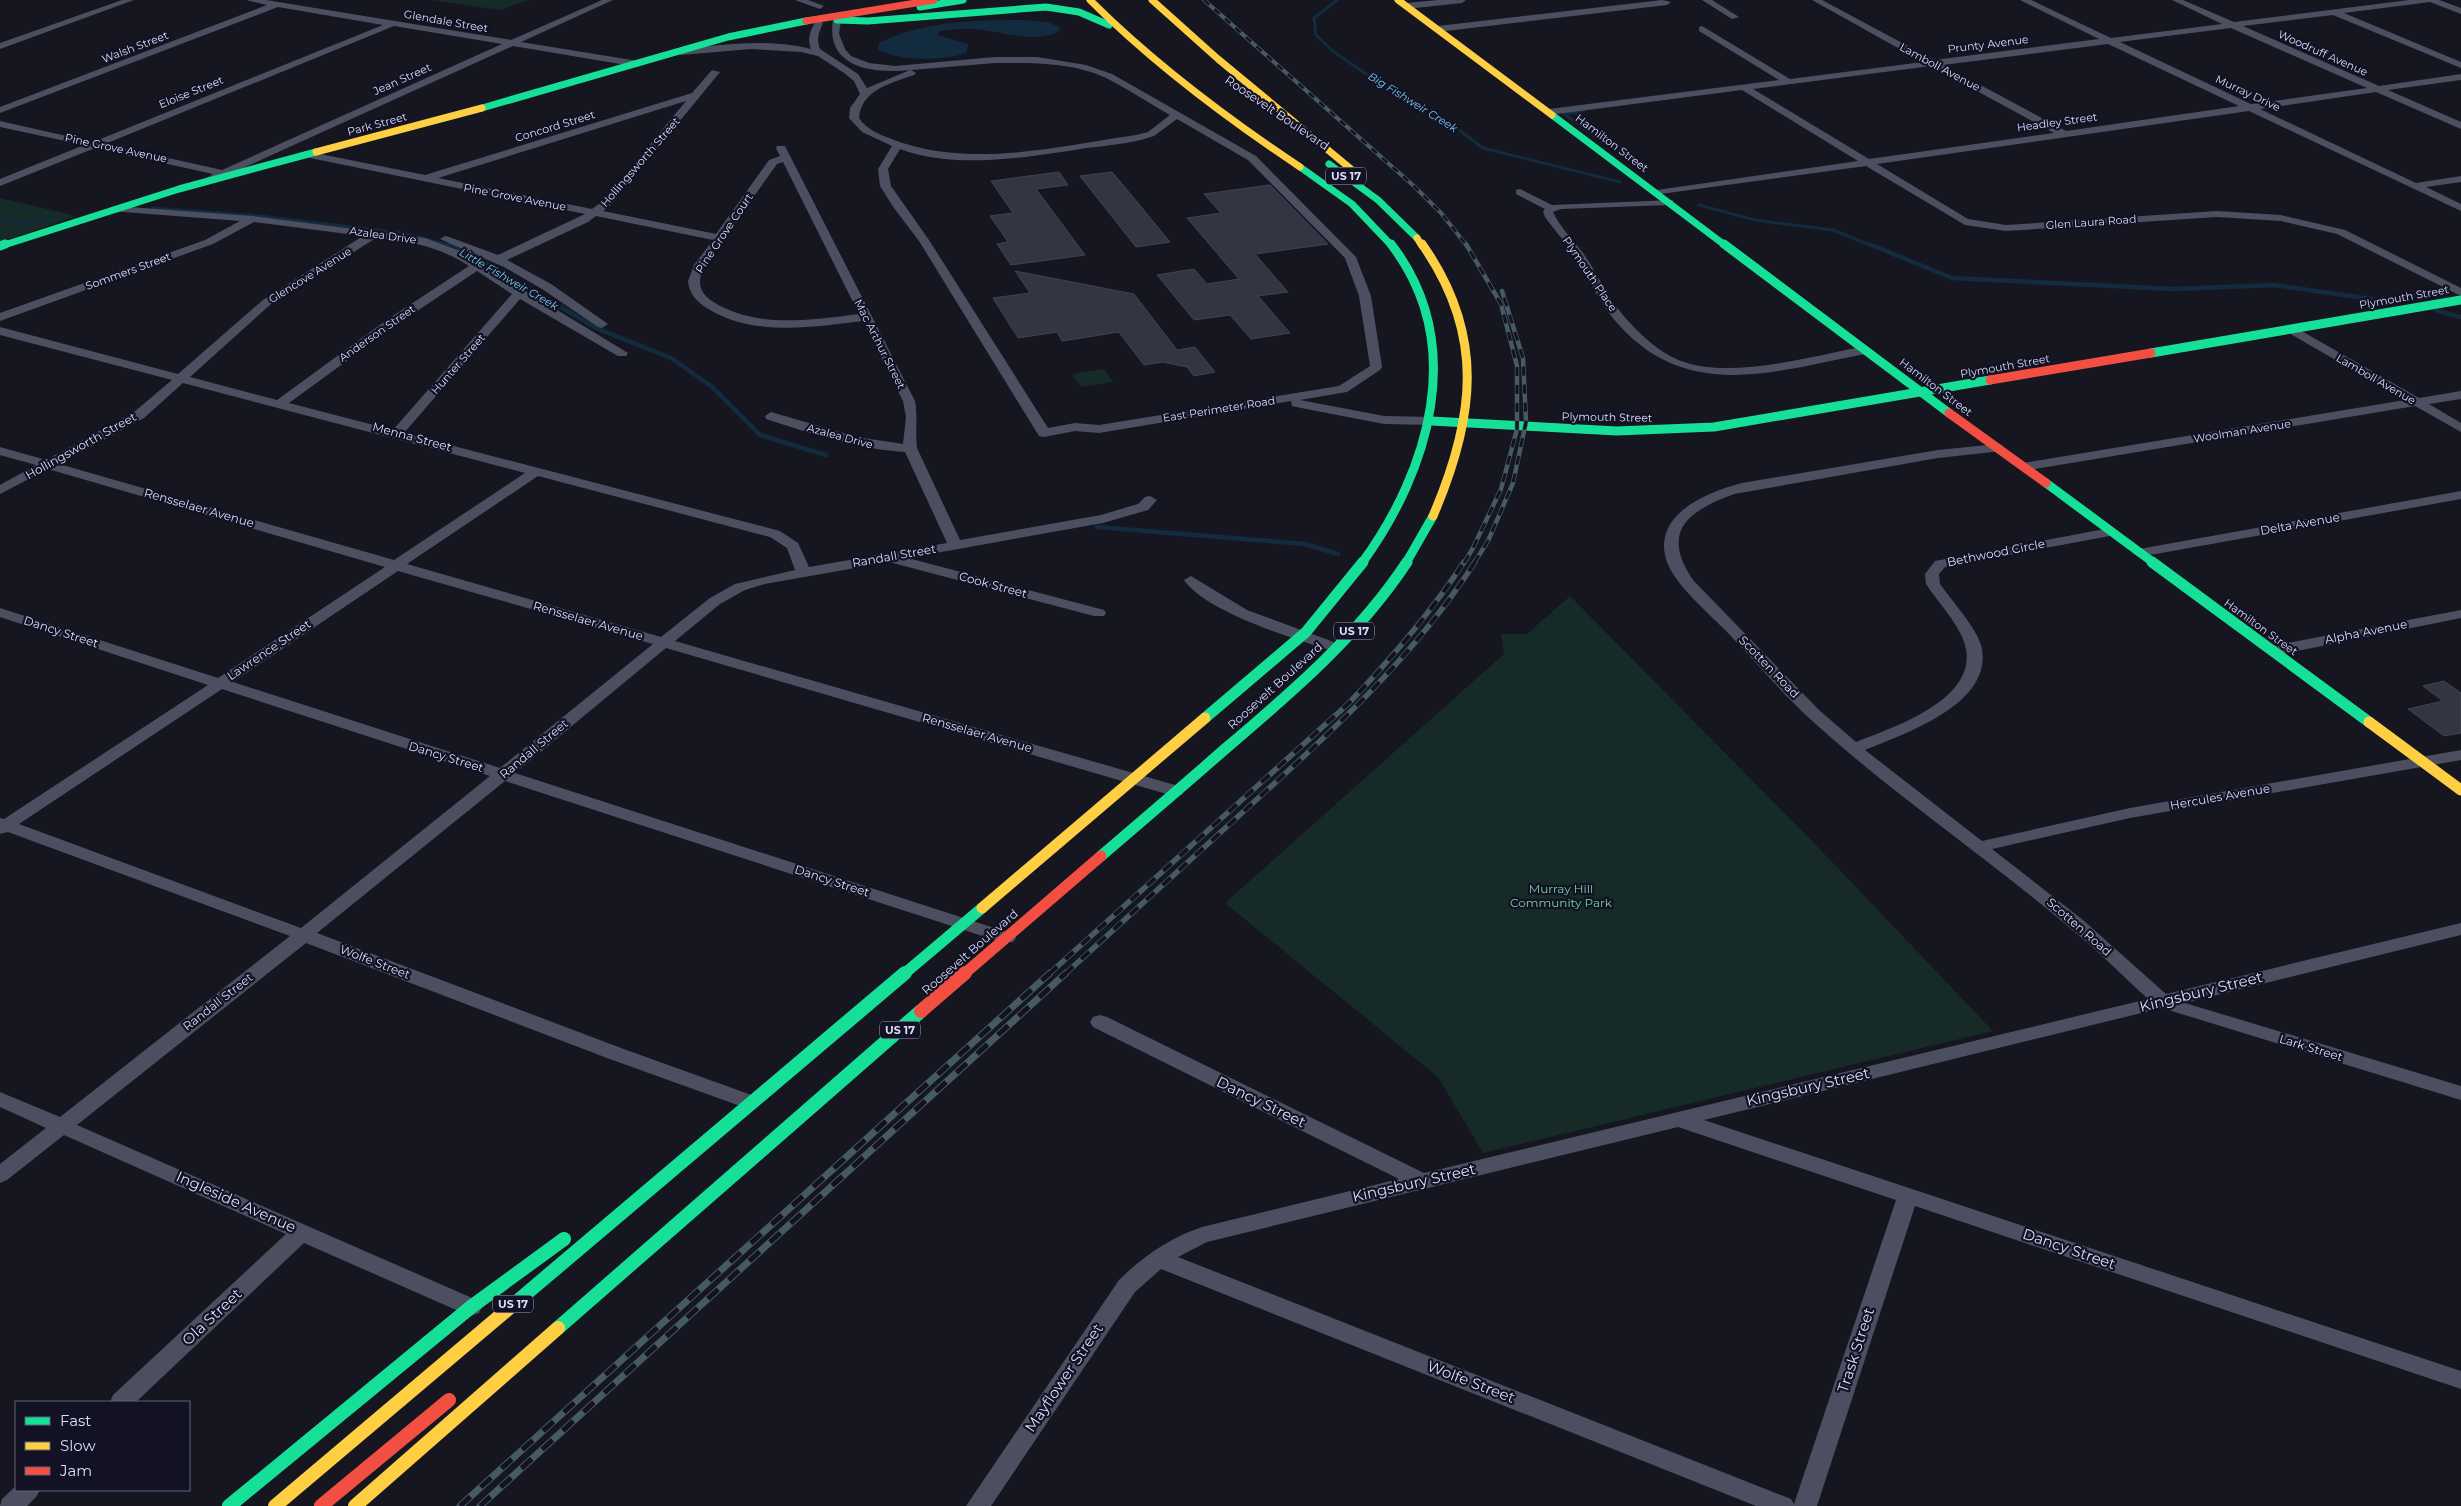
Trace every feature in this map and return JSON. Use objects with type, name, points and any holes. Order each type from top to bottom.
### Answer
[{"type":"main road","points":[[836,10],[848,0]]},
{"type":"main road","points":[[836,10],[934,0]]},
{"type":"main road","points":[[836,10],[963,0]]},
{"type":"main road","name":"Roosevelt Boulevard","points":[[750,1102],[1302,637],[1339,595],[1396,513],[1421,458],[1432,421],[1434,369],[1431,332],[1420,294],[1392,246],[1350,202],[1182,86],[1145,56],[1090,0]]},
{"type":"main road","points":[[1152,0],[1218,59],[1352,169],[1394,213]]},
{"type":"main road","name":"Hamilton Street","points":[[1402,3],[2110,532],[2461,790]]},
{"type":"main road","points":[[728,37],[820,6],[868,21]]},
{"type":"main road","points":[[835,34],[868,21],[1046,7],[1079,12],[1116,28]]},
{"type":"main road","name":"Park Street","points":[[0,246],[227,174],[310,155],[681,52],[728,37],[822,20],[836,10]]},
{"type":"main road","name":"Roosevelt Boulevard","points":[[793,1122],[1281,701],[1337,648],[1387,592],[1422,542],[1448,488],[1467,423],[1470,364],[1458,312],[1434,260],[1422,243],[1394,213],[1318,157]]},
{"type":"main road","name":"Plymouth Street","points":[[1432,421],[1617,431],[1678,430],[1764,420],[2461,300]]},
{"type":"main road","points":[[630,1190],[750,1102]]},
{"type":"main road","name":"US 17","points":[[275,1506],[750,1102]]},
{"type":"main road","points":[[355,1506],[793,1122]]},
{"type":"main road","name":"US 17","points":[[555,1315],[793,1122]]},
{"type":"main road","points":[[229,1506],[471,1307],[574,1231]]},
{"type":"main road","points":[[321,1506],[455,1395]]},
{"type":"street","points":[[0,46],[130,0]]},
{"type":"street","name":"Glendale Street","points":[[250,0],[638,64]]},
{"type":"street","name":"Jean Street","points":[[227,174],[609,0]]},
{"type":"street","points":[[799,0],[820,6]]},
{"type":"street","points":[[1402,3],[1462,0]]},
{"type":"street","points":[[1706,0],[1735,17]]},
{"type":"street","name":"Lamboll Avenue","points":[[1816,0],[2064,134]]},
{"type":"street","name":"Murray Drive","points":[[2024,0],[2461,208]]},
{"type":"street","name":"Woodruff Avenue","points":[[2176,0],[2461,126]]},
{"type":"street","points":[[2329,0],[2348,9]]},
{"type":"street","points":[[2430,0],[2461,12]]},
{"type":"street","name":"Prunty Avenue","points":[[1550,112],[2330,11],[2430,0]]},
{"type":"street","points":[[1438,29],[1667,2]]},
{"type":"street","name":"Walsh Street","points":[[0,110],[278,4]]},
{"type":"street","points":[[836,10],[835,34],[838,45],[848,58],[867,66],[896,69],[1018,60],[1053,62],[1083,67],[1118,80],[1177,115],[1151,134],[1137,138],[985,157],[944,155],[898,145],[867,132],[856,122],[854,109],[864,94],[884,82],[914,72],[951,65]]},
{"type":"street","points":[[2330,11],[2461,65]]},
{"type":"street","points":[[819,54],[815,48],[813,37],[822,20]]},
{"type":"street","name":"Eloise Street","points":[[0,183],[392,24]]},
{"type":"street","points":[[1702,29],[1787,81]]},
{"type":"street","points":[[681,52],[769,45],[799,47],[819,54],[854,76],[864,94]]},
{"type":"street","points":[[2444,58],[2461,56]]},
{"type":"street","name":"Hollingsworth Street","points":[[496,260],[520,251],[595,213],[607,202],[684,112],[693,96],[715,72]]},
{"type":"street","name":"Headley Street","points":[[1657,193],[2461,77]]},
{"type":"street","name":"Glen Laura Road","points":[[1743,87],[1864,163],[1953,216],[1973,225],[2006,228],[2217,214],[2281,218],[2340,232],[2461,293]]},
{"type":"street","name":"Concord Street","points":[[425,179],[693,96]]},
{"type":"street","name":"East Perimeter Road","points":[[898,145],[882,170],[884,183],[897,207],[908,217],[924,240],[1044,433],[1075,428],[1099,429],[1343,389],[1376,367],[1364,292],[1357,270],[1350,257],[1260,165],[1235,147],[1177,115]]},
{"type":"street","points":[[992,146],[1004,148],[1138,131],[1167,122]]},
{"type":"street","name":"Pine Grove Avenue","points":[[0,124],[98,144],[227,174]]},
{"type":"street","name":"Pine Grove Court","points":[[783,152],[719,238],[694,278],[694,288],[700,298],[709,306],[744,318],[768,322],[816,323],[866,317]]},
{"type":"street","name":"Mac Arthur Street","points":[[783,152],[909,401],[912,417],[909,436],[910,448],[918,469],[955,545]]},
{"type":"street","name":"Pine Grove Avenue","points":[[310,155],[719,238]]},
{"type":"street","points":[[2415,186],[2461,179]]},
{"type":"street","points":[[1520,192],[1551,208],[1669,202]]},
{"type":"street","name":"Azalea Drive","points":[[141,200],[370,225],[406,230],[460,243],[544,284],[602,324]]},
{"type":"street","name":"Plymouth Place","points":[[1551,208],[1548,212],[1550,217],[1580,256],[1609,306],[1629,329],[1669,360],[1700,369],[1733,371],[1866,350]]},
{"type":"street","name":"Azalea Drive","points":[[115,209],[252,219],[421,240],[442,246],[622,353]]},
{"type":"street","name":"Sommers Street","points":[[0,317],[209,242],[252,219]]},
{"type":"street","name":"Glencove Avenue","points":[[182,378],[267,302],[374,234]]},
{"type":"street","name":"Anderson Street","points":[[280,403],[392,322],[476,266]]},
{"type":"street","name":"Hunter Street","points":[[397,433],[519,293]]},
{"type":"street","name":"Lamboll Avenue","points":[[2290,329],[2461,428]]},
{"type":"street","name":"Menna Street","points":[[0,331],[397,433],[775,534],[793,546],[803,571]]},
{"type":"street","name":"Hollingsworth Street","points":[[0,490],[139,415],[182,378]]},
{"type":"street","points":[[1343,389],[1347,397],[1363,408],[1403,413],[1432,421]]},
{"type":"street","name":"Woolman Avenue","points":[[2023,467],[2461,394]]},
{"type":"street","points":[[1277,400],[1313,404],[1384,420],[1432,421]]},
{"type":"street","name":"Azalea Drive","points":[[771,416],[860,443],[884,447],[910,448]]},
{"type":"street","name":"Scotten Road","points":[[1997,448],[1938,454],[1742,487],[1701,502],[1688,511],[1676,525],[1671,538],[1673,559],[1687,582],[1813,713],[1854,749],[1981,846],[2077,924],[2162,1000]]},
{"type":"street","name":"Rensselaer Avenue","points":[[0,451],[1136,778],[1176,792]]},
{"type":"street","name":"Lawrence Street","points":[[2,826],[537,471]]},
{"type":"street","name":"Delta Avenue","points":[[2139,553],[2461,495]]},
{"type":"street","name":"Randall Street","points":[[0,1175],[304,935],[662,642],[715,601],[740,587],[803,571],[1103,519],[1143,507],[1150,500]]},
{"type":"street","name":"Bethwood Circle","points":[[1854,749],[1940,710],[1958,696],[1969,684],[1976,658],[1973,644],[1933,584],[1932,574],[1940,564],[2110,532]]},
{"type":"street","name":"Cook Street","points":[[887,557],[1099,613]]},
{"type":"street","points":[[1191,580],[1206,592],[1255,620],[1337,648]]},
{"type":"street","name":"Dancy Street","points":[[0,612],[1006,938]]},
{"type":"street","name":"Alpha Avenue","points":[[2272,651],[2461,614]]},
{"type":"street","name":"Hercules Avenue","points":[[1981,846],[2149,810],[2461,755]]},
{"type":"street","name":"Wolfe Street","points":[[2,826],[304,935],[614,1054],[750,1102]]},
{"type":"street","name":"Kingsbury Street","points":[[1159,1259],[1179,1245],[1218,1230],[2461,929]]},
{"type":"street","name":"Lark Street","points":[[2162,1000],[2191,1012],[2461,1093]]},
{"type":"street","name":"Dancy Street","points":[[1100,1022],[1421,1181]]},
{"type":"street","name":"Ingleside Avenue","points":[[0,1099],[63,1125],[471,1307]]},
{"type":"street","name":"Dancy Street","points":[[1677,1119],[2461,1380]]},
{"type":"street","name":"Trask Street","points":[[1805,1506],[1908,1195]]},
{"type":"street","name":"Ola Street","points":[[122,1401],[302,1232]]},
{"type":"street","name":"Wolfe Street","points":[[1159,1259],[1783,1506]]},
{"type":"street","name":"Mayflower Street","points":[[978,1506],[1128,1286],[1159,1259]]},
{"type":"street","points":[[10,1506],[27,1491]]},
{"type":"green space","points":[[431,0],[529,0],[500,10]]},
{"type":"green space","points":[[0,198],[77,216],[0,242]]},
{"type":"green space","points":[[1104,369],[1113,382],[1081,387],[1072,374]]},
{"type":"green space","name":"Murray Hill Community Park","points":[[1570,596],[1815,844],[1993,1031],[1483,1153],[1438,1077],[1225,903],[1504,654],[1501,634],[1527,634]]},
{"type":"water","points":[[1024,20],[1047,22],[1060,27],[1060,30],[1052,34],[1031,37],[975,29],[939,31],[938,35],[968,44],[966,53],[946,58],[909,58],[878,49],[879,43],[914,30],[932,26],[968,21]]},
{"type":"building","points":[[1059,172],[1068,185],[1036,189],[1085,255],[1011,265],[997,244],[1008,242],[990,216],[1013,213],[991,181]]},
{"type":"building","points":[[1112,172],[1170,242],[1136,247],[1080,176]]},
{"type":"building","points":[[1270,185],[1328,244],[1255,254],[1288,292],[1258,296],[1290,333],[1251,339],[1230,315],[1194,320],[1157,275],[1194,269],[1207,284],[1239,279],[1187,218],[1221,213],[1204,194]]},
{"type":"building","points":[[1015,271],[1134,294],[1177,350],[1195,347],[1215,372],[1194,376],[1187,367],[1163,362],[1144,365],[1119,332],[1062,341],[1057,332],[1018,338],[993,298],[1030,293]]},
{"type":"building","points":[[2444,681],[2461,693],[2461,733],[2444,736],[2408,709],[2443,701],[2423,686]]},
{"type":"waterway","name":"Big Fishweir Creek","points":[[1337,0],[1314,18],[1316,35],[1334,52],[1381,84],[1438,114],[1483,148],[1620,182]]},
{"type":"waterway","points":[[1583,111],[1564,114],[1605,144]]},
{"type":"waterway","points":[[1699,205],[1755,220],[1833,230],[1872,246]]},
{"type":"waterway","name":"Little Fishweir Creek","points":[[152,208],[259,216],[402,233],[452,246]]},
{"type":"waterway","name":"Little Fishweir Creek","points":[[0,220],[17,223],[53,220]]},
{"type":"waterway","name":"Little Fishweir Creek","points":[[449,244],[470,254],[598,329],[671,358],[711,386],[760,435],[826,455]]},
{"type":"waterway","points":[[1869,244],[1952,278],[2174,289],[2274,285],[2385,301]]},
{"type":"waterway","points":[[2437,311],[2461,317]]},
{"type":"waterway","points":[[1097,527],[1305,544],[1338,554]]},
{"type":"railway","points":[[1204,0],[1415,187],[1441,213],[1467,246]]},
{"type":"railway","points":[[1464,563],[1501,489],[1517,429],[1517,366],[1501,304],[1466,244]]},
{"type":"railway","points":[[1474,563],[1488,541],[1513,483],[1526,422],[1523,358],[1502,291]]},
{"type":"railway","points":[[1049,974],[1348,704],[1409,636],[1438,600],[1464,562]]},
{"type":"railway","points":[[1065,974],[1345,718],[1401,659],[1427,628],[1475,562]]},
{"type":"railway","points":[[460,1506],[1050,973]]},
{"type":"railway","points":[[480,1506],[1066,973]]},
{"type":"traffic: fast","points":[[920,7],[963,0]]},
{"type":"traffic: fast","points":[[837,20],[868,21],[1046,7],[1079,12],[1109,25]]},
{"type":"traffic: fast","points":[[482,108],[728,37],[806,21]]},
{"type":"traffic: fast","points":[[1552,115],[1949,413]]},
{"type":"traffic: fast","points":[[0,246],[179,189],[316,152]]},
{"type":"traffic: fast","points":[[1329,164],[1378,200],[1417,238]]},
{"type":"traffic: fast","points":[[1205,718],[1300,638],[1345,586],[1372,549],[1396,509],[1415,468],[1428,425],[1434,381],[1432,337],[1419,294],[1396,251],[1376,226],[1340,194],[1300,167]]},
{"type":"traffic: fast","points":[[2151,353],[2461,300]]},
{"type":"traffic: fast","points":[[1431,421],[1617,431],[1714,427],[1990,380]]},
{"type":"traffic: fast","points":[[2046,483],[2369,722]]},
{"type":"traffic: fast","points":[[1101,856],[1270,711],[1324,661],[1373,608],[1395,579],[1415,549],[1433,516]]},
{"type":"traffic: fast","points":[[514,1304],[982,908]]},
{"type":"traffic: fast","points":[[558,1328],[921,1011]]},
{"type":"traffic: fast","points":[[229,1506],[471,1307],[564,1239]]},
{"type":"traffic: slow","points":[[1090,0],[1138,47],[1190,90],[1300,167]]},
{"type":"traffic: slow","points":[[1152,0],[1218,59],[1351,169]]},
{"type":"traffic: slow","points":[[1398,0],[1552,115]]},
{"type":"traffic: slow","points":[[316,152],[482,108]]},
{"type":"traffic: slow","points":[[1417,238],[1440,270],[1455,303],[1464,338],[1468,374],[1466,410],[1459,446],[1448,481],[1433,516]]},
{"type":"traffic: slow","points":[[982,908],[1205,718]]},
{"type":"traffic: slow","points":[[2369,722],[2461,790]]},
{"type":"traffic: slow","points":[[275,1506],[514,1304]]},
{"type":"traffic: slow","points":[[355,1506],[558,1328]]},
{"type":"traffic: jam","points":[[806,21],[934,0]]},
{"type":"traffic: jam","points":[[1990,380],[2151,353]]},
{"type":"traffic: jam","points":[[1949,413],[2046,483]]},
{"type":"traffic: jam","points":[[921,1011],[1101,856]]},
{"type":"traffic: jam","points":[[321,1506],[449,1400]]}]
